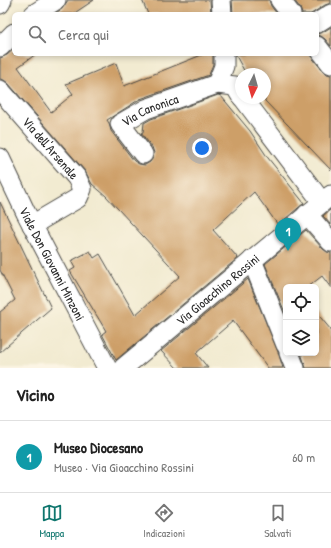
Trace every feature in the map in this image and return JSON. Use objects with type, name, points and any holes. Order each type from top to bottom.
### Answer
[{"type":"street","points":[[0,4],[2,0]]},
{"type":"street","points":[[37,12],[56,0]]},
{"type":"street","points":[[221,0],[222,12]]},
{"type":"street","points":[[319,22],[331,14]]},
{"type":"street","points":[[0,47],[12,35]]},
{"type":"street","points":[[224,56],[224,66],[217,84],[235,86]]},
{"type":"street","name":"Via Canonica","points":[[143,154],[120,124],[146,109],[217,84]]},
{"type":"street","name":"Via dell'Arsenale","points":[[0,90],[77,178],[82,189],[78,198],[32,225]]},
{"type":"street","points":[[248,104],[327,198]]},
{"type":"street","name":"Viale Don Giovanni Minzoni","points":[[0,158],[32,225],[107,368]]},
{"type":"street","name":"Via Gioacchino Rossini","points":[[123,368],[327,198]]},
{"type":"street","points":[[307,214],[331,242]]},
{"type":"street","points":[[252,260],[283,338]]},
{"type":"street","points":[[290,356],[295,368]]},
{"type":"building","points":[[68,0],[94,0],[76,12],[57,12],[62,9]]},
{"type":"building","points":[[142,0],[210,0],[211,12],[147,12]]},
{"type":"building","points":[[232,0],[269,0],[276,12],[233,12]]},
{"type":"building","points":[[294,0],[331,0],[331,3],[314,12],[301,12]]},
{"type":"building","points":[[331,27],[331,46],[325,39],[319,36],[319,33]]},
{"type":"building","points":[[12,51],[12,56],[33,56],[18,67],[51,112],[73,94],[66,84],[116,63],[124,86],[199,56],[213,56],[213,64],[209,75],[140,99],[107,120],[111,131],[134,161],[145,165],[153,158],[154,153],[152,147],[141,133],[143,132],[144,123],[151,119],[218,95],[221,96],[250,131],[268,158],[304,203],[278,225],[254,192],[213,230],[238,258],[116,360],[102,334],[106,331],[70,271],[75,268],[71,261],[90,251],[94,258],[100,254],[135,315],[180,276],[106,196],[92,184],[85,171],[8,83],[0,79],[0,58]]},
{"type":"building","points":[[236,56],[311,56],[323,71],[331,75],[331,170],[268,104],[271,104],[271,68],[243,68]]},
{"type":"building","points":[[0,202],[51,308],[0,352],[0,312],[15,300],[0,270]]},
{"type":"building","points":[[331,209],[331,225],[323,216]]},
{"type":"building","points":[[306,230],[323,249],[331,253],[331,288],[322,276],[312,284],[283,284],[283,308],[265,264]]},
{"type":"building","points":[[248,279],[278,352],[283,368],[268,368],[233,321],[196,353],[208,368],[177,368],[161,351]]},
{"type":"building","points":[[319,316],[331,330],[331,368],[306,368],[302,356],[319,356]]},
{"type":"place","name":"Museo Diocesano","points":[[288,251]]}]
